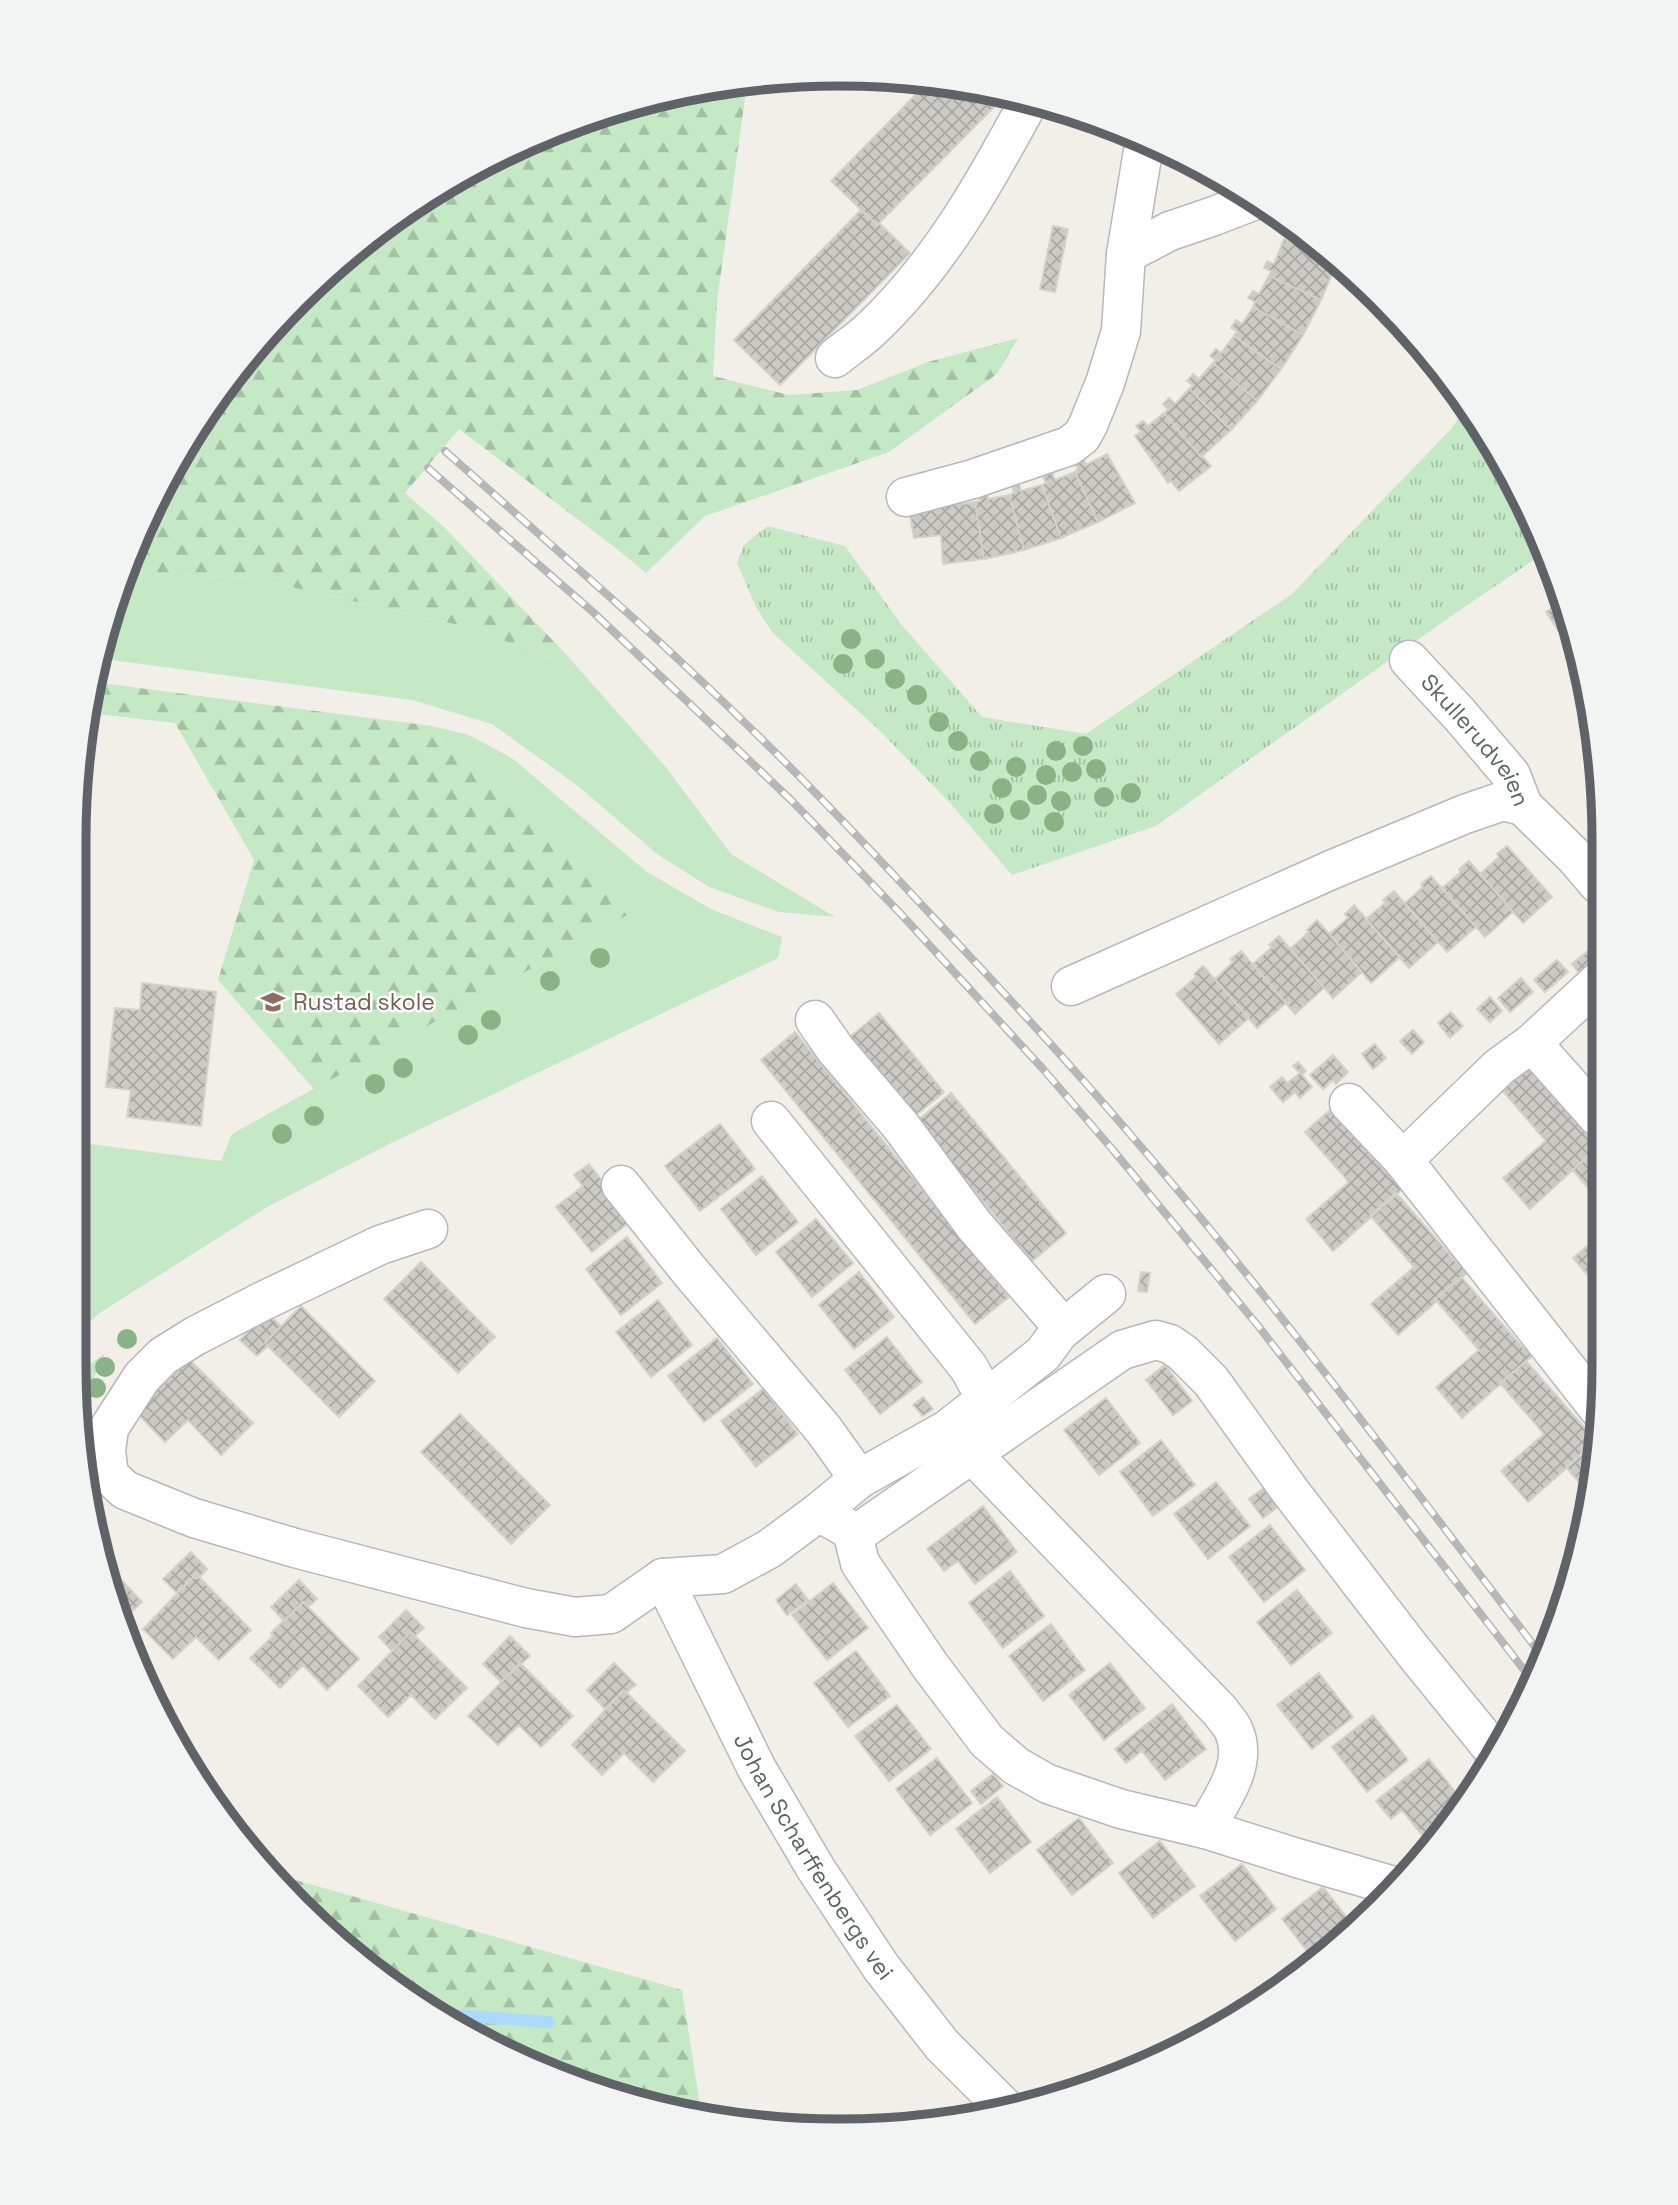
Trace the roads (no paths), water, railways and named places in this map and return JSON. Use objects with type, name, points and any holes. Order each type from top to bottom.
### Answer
[{"type":"street","points":[[835,358],[868,332],[941,249],[962,218],[1025,109]]},
{"type":"street","points":[[906,497],[973,479],[1069,446],[1082,436],[1105,383],[1121,331],[1126,254],[1142,150]]},
{"type":"street","points":[[1126,254],[1170,231],[1244,205]]},
{"type":"street","name":"Skullerudveien","points":[[1409,660],[1511,775],[1523,806],[1592,877]]},
{"type":"street","points":[[1071,986],[1331,870],[1465,814],[1503,801],[1523,806]]},
{"type":"street","points":[[1404,1160],[1499,1067],[1532,1043],[1592,988]]},
{"type":"street","points":[[816,1020],[836,1050],[900,1125],[974,1226],[1054,1317],[1059,1332]]},
{"type":"street","points":[[1532,1043],[1592,1110]]},
{"type":"street","points":[[1349,1103],[1404,1160],[1591,1399]]},
{"type":"street","points":[[771,1121],[961,1358],[986,1399]]},
{"type":"street","points":[[621,1185],[824,1430],[859,1479]]},
{"type":"street","points":[[428,1228],[380,1245],[263,1301],[195,1336],[163,1356],[142,1377],[109,1428],[106,1451],[109,1475],[125,1490],[194,1518],[295,1548],[526,1608],[575,1617],[611,1614],[663,1578],[723,1574],[769,1549],[859,1479],[947,1429],[1043,1354],[1059,1332],[1106,1294]]},
{"type":"street","points":[[819,1512],[852,1531],[859,1532],[1122,1350],[1156,1340],[1170,1344],[1211,1381],[1290,1491],[1490,1745]]},
{"type":"street","points":[[973,1455],[1220,1711],[1234,1730],[1239,1753],[1234,1776],[1205,1829]]},
{"type":"street","points":[[852,1531],[860,1563],[931,1667],[986,1741],[1016,1766],[1048,1784],[1121,1809],[1205,1829],[1386,1884]]},
{"type":"street","name":"Johan Scharffenbergs vei","points":[[663,1578],[757,1769],[816,1869],[881,1967],[942,2045],[999,2102]]},
{"type":"waterway","points":[[458,2015],[549,2022]]},
{"type":"railway","points":[[445,451],[707,686],[821,799],[1040,1032],[1237,1262],[1537,1649]]},
{"type":"railway","points":[[428,468],[594,613],[791,800],[900,913],[1043,1069],[1259,1327],[1526,1673]]},
{"type":"place","name":"Rustad skole","points":[[273,1002]]}]
